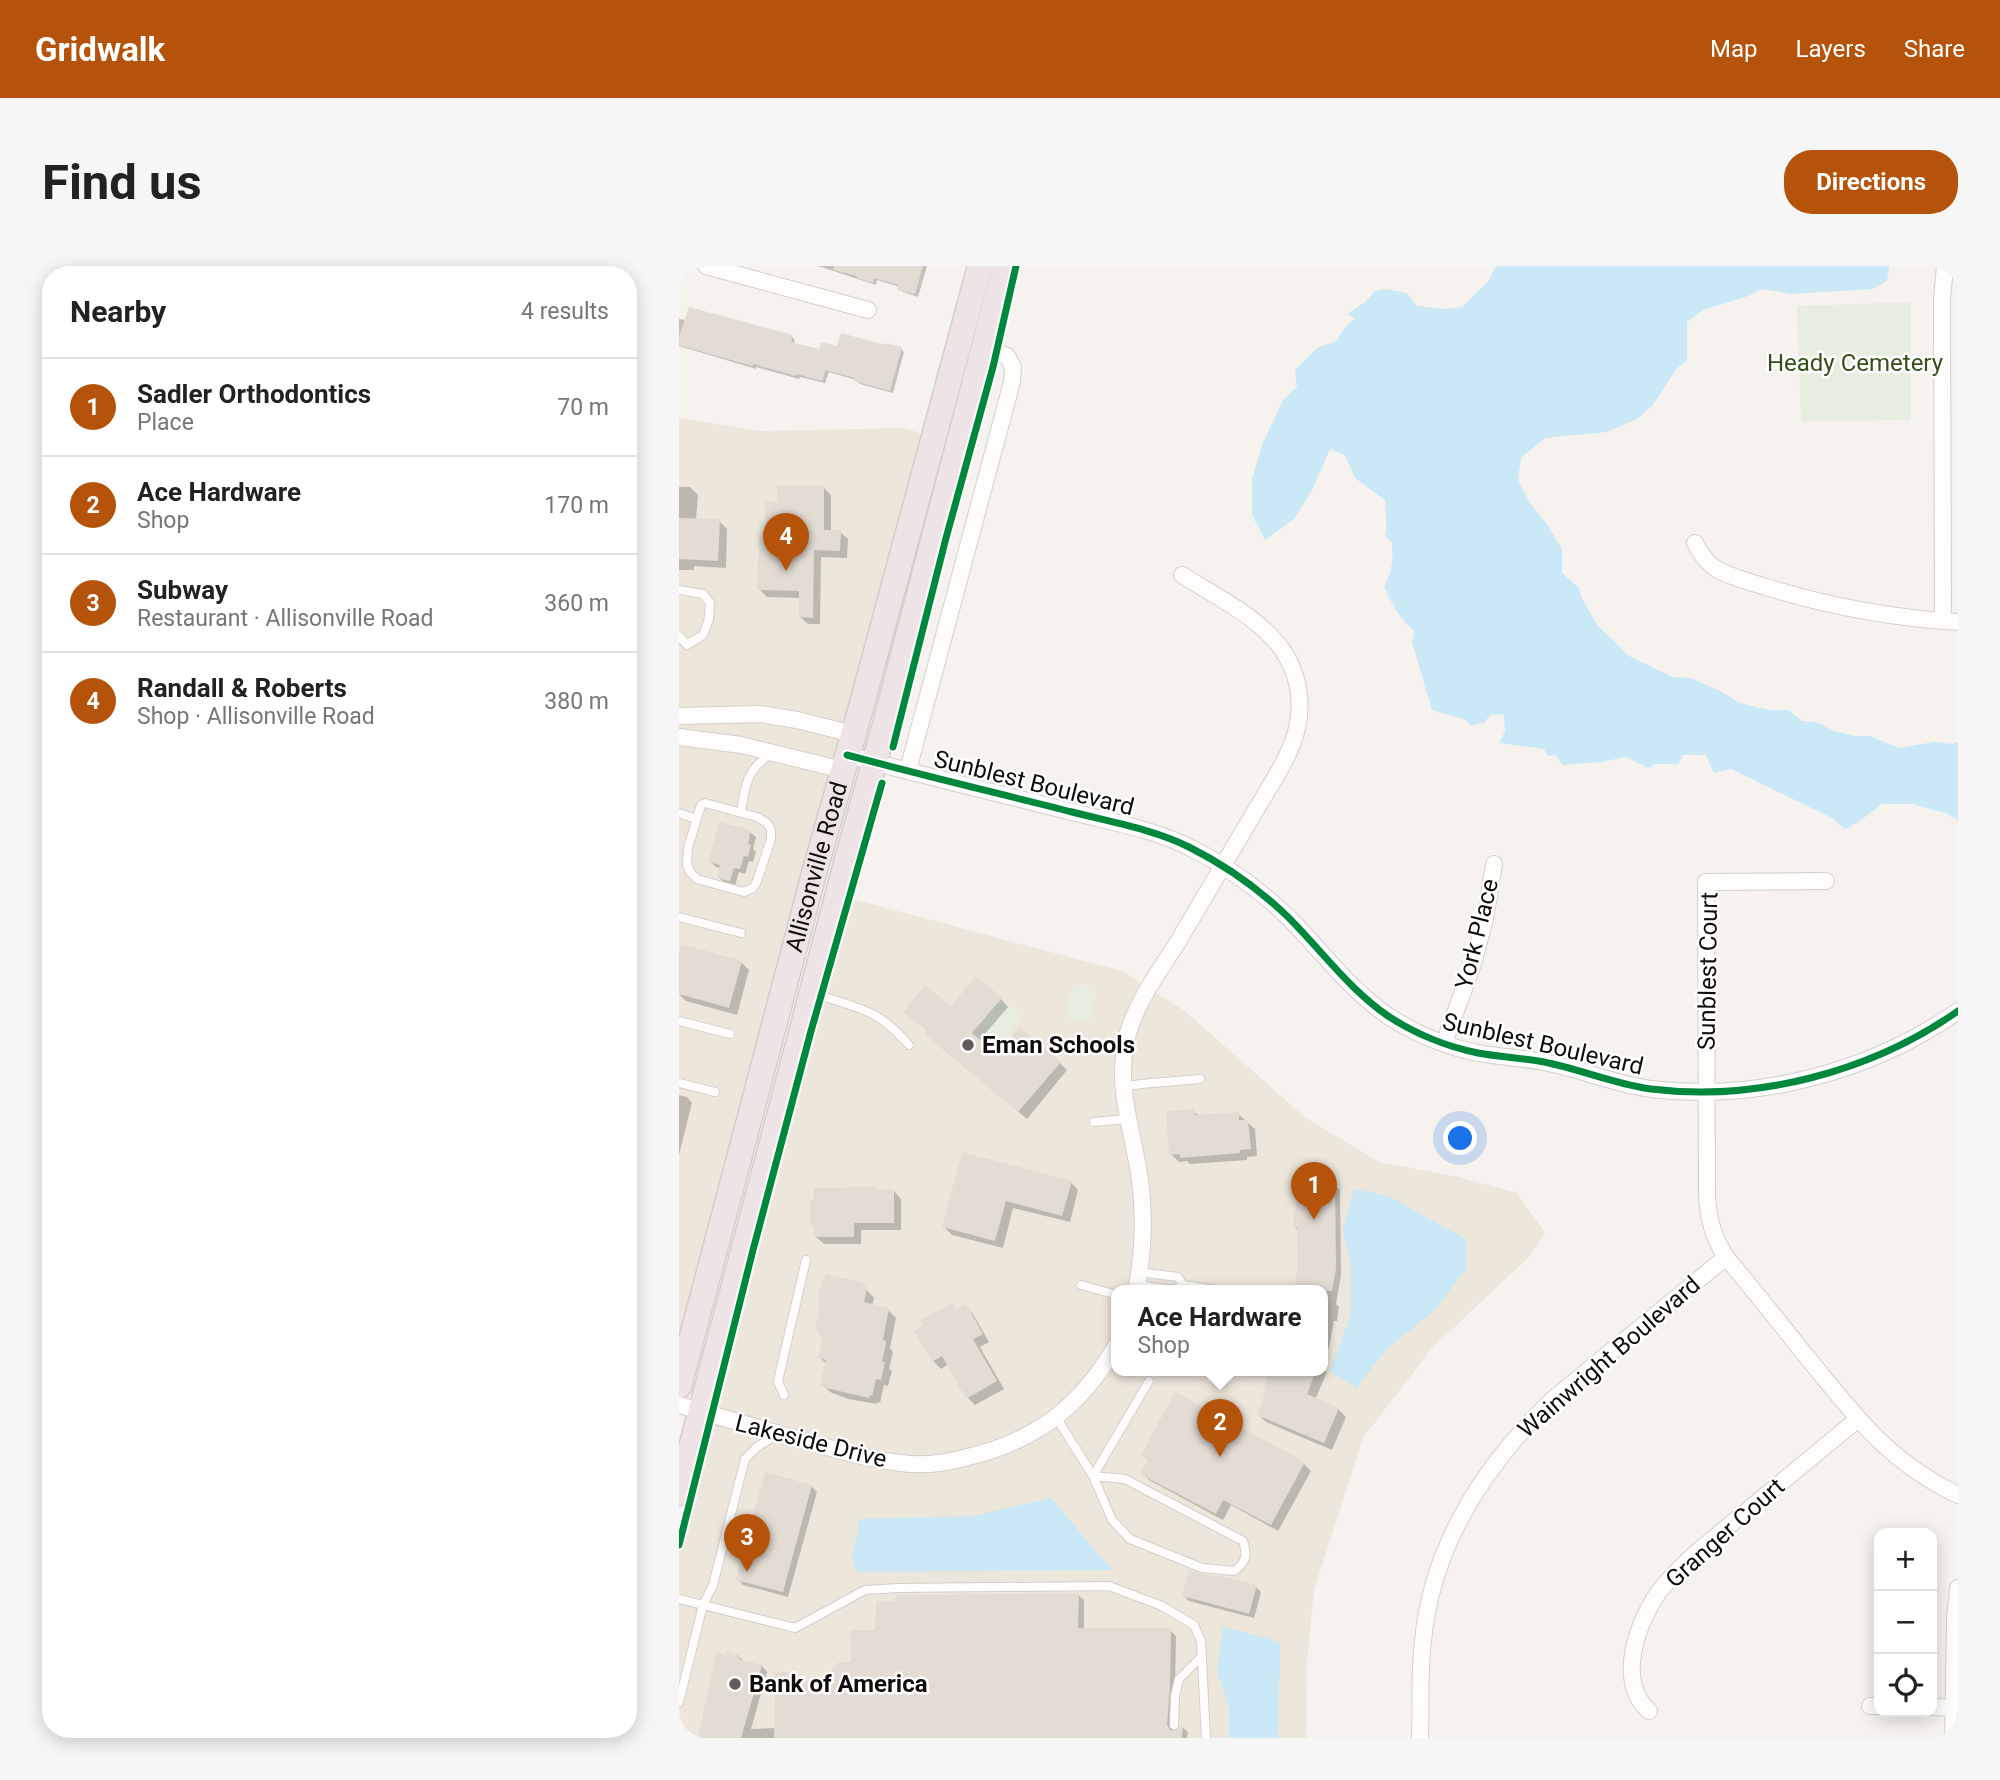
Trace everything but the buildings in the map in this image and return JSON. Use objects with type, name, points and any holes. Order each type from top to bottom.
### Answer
[{"type":"main road","name":"Allisonville Road","points":[[679,1386],[741,1146],[980,266]]},
{"type":"main road","name":"Allisonville Road","points":[[679,1493],[697,1410],[874,762],[1005,266]]},
{"type":"street","points":[[705,266],[868,310]]},
{"type":"street","points":[[1695,544],[1707,562],[1721,572],[1781,592],[1867,611],[1950,621],[1943,300],[1945,266]]},
{"type":"street","points":[[908,770],[1013,382],[1011,361],[1002,353],[985,348]]},
{"type":"street","points":[[1138,1283],[1143,1211],[1140,1180],[1122,1087],[1125,1046],[1133,1018],[1145,993],[1224,866],[1288,755],[1298,724],[1299,696],[1291,666],[1284,653],[1252,620],[1182,575]]},
{"type":"street","points":[[679,717],[759,715],[797,720],[848,753]]},
{"type":"street","points":[[679,737],[774,753],[848,753]]},
{"type":"street","name":"Sunblest Boulevard","points":[[848,753],[1137,829],[1185,845],[1224,866],[1266,897],[1350,985],[1377,1007],[1403,1025],[1444,1043],[1477,1053],[1564,1067],[1647,1088],[1707,1093],[1772,1085],[1849,1066],[1903,1045],[1958,1011]]},
{"type":"street","name":"York Place","points":[[1444,1043],[1473,964],[1485,919],[1494,864]]},
{"type":"street","name":"Sunblest Court","points":[[1707,1093],[1706,882],[1826,881]]},
{"type":"street","points":[[1707,1093],[1708,1211],[1711,1229],[1726,1257],[1858,1419],[1896,1457],[1925,1478],[1958,1495]]},
{"type":"street","name":"Wainwright Boulevard","points":[[1420,1738],[1423,1641],[1430,1599],[1448,1543],[1473,1493],[1497,1459],[1551,1401],[1726,1257]]},
{"type":"street","name":"Lakeside Drive","points":[[697,1410],[857,1456],[903,1464],[948,1462],[994,1451],[1026,1437],[1056,1417],[1086,1390],[1111,1354]]},
{"type":"street","name":"Granger Court","points":[[1649,1711],[1636,1693],[1632,1660],[1644,1619],[1660,1591],[1696,1553],[1858,1419]]},
{"type":"street","points":[[1953,1738],[1958,1588]]},
{"type":"street","points":[[1937,1707],[1954,1708]]},
{"type":"lane","points":[[679,590],[703,594],[710,603],[709,619],[703,635],[687,645],[679,636]]},
{"type":"lane","points":[[741,813],[754,767],[774,753]]},
{"type":"lane","points":[[705,803],[757,817],[767,823],[771,830],[771,839],[753,888],[744,892],[697,879],[690,872],[687,858],[696,819],[701,805],[705,803]]},
{"type":"lane","points":[[679,813],[696,819]]},
{"type":"lane","points":[[679,917],[741,933]]},
{"type":"lane","points":[[822,996],[869,1011],[884,1019],[909,1045]]},
{"type":"lane","points":[[679,1021],[730,1034]]},
{"type":"lane","points":[[1122,1087],[1200,1079]]},
{"type":"lane","points":[[679,1083],[715,1092]]},
{"type":"lane","points":[[1094,1122],[1127,1119]]},
{"type":"lane","points":[[785,1395],[778,1382],[806,1260]]},
{"type":"lane","points":[[1138,1283],[1178,1277],[1183,1285]]},
{"type":"lane","points":[[1081,1285],[1111,1293]]},
{"type":"lane","points":[[1093,1476],[1149,1381]]},
{"type":"lane","points":[[1056,1417],[1093,1476],[1112,1520],[1130,1539],[1202,1568],[1234,1571],[1243,1565],[1247,1552],[1243,1541],[1125,1479],[1093,1476]]},
{"type":"lane","points":[[679,1702],[703,1605],[713,1585],[745,1459],[757,1447],[778,1434]]},
{"type":"lane","points":[[679,1600],[795,1628],[865,1590],[1109,1586],[1162,1606],[1194,1625],[1201,1641],[1206,1738]]},
{"type":"lane","points":[[1174,1725],[1175,1696],[1179,1679],[1202,1656]]},
{"type":"shaded area","points":[[679,418],[761,431],[904,428],[927,435],[679,1364]]},
{"type":"shaded area","points":[[849,898],[1122,971],[1185,1011],[1306,1118],[1379,1162],[1459,1177],[1517,1193],[1545,1233],[1530,1256],[1432,1348],[1363,1438],[1314,1590],[1307,1663],[1306,1738],[679,1738],[679,1545]]},
{"type":"green space","name":"Heady Cemetery","points":[[1911,302],[1911,420],[1801,422],[1797,306]]},
{"type":"green space","points":[[1081,984],[1088,986],[1096,997],[1090,1019],[1074,1022],[1067,1015],[1066,1006],[1073,987]]},
{"type":"green space","points":[[1001,999],[1022,1017],[1010,1031],[1013,1034],[1000,1050],[992,1043],[988,1047],[978,1038],[987,1028],[979,1021]]},
{"type":"water","points":[[1496,266],[1889,266],[1887,281],[1872,289],[1791,294],[1762,289],[1703,310],[1687,322],[1687,361],[1677,368],[1652,406],[1637,419],[1607,432],[1545,438],[1521,458],[1518,480],[1530,503],[1562,549],[1562,573],[1579,588],[1581,597],[1597,625],[1629,656],[1673,677],[1691,678],[1740,703],[1769,710],[1788,710],[1802,721],[1819,723],[1834,731],[1854,736],[1870,736],[1898,748],[1935,742],[1958,742],[1958,820],[1946,813],[1912,804],[1882,804],[1845,829],[1832,818],[1731,769],[1714,773],[1706,755],[1683,755],[1678,764],[1656,764],[1648,768],[1626,757],[1562,765],[1556,755],[1548,756],[1544,749],[1499,743],[1505,731],[1504,714],[1490,715],[1484,723],[1471,726],[1466,720],[1432,710],[1412,642],[1414,631],[1397,611],[1384,587],[1391,570],[1392,555],[1392,542],[1385,536],[1385,500],[1355,478],[1345,455],[1330,449],[1313,488],[1294,519],[1265,540],[1252,515],[1252,479],[1262,445],[1283,400],[1297,387],[1295,370],[1317,348],[1336,341],[1347,325],[1355,319],[1348,314],[1375,291],[1386,289],[1407,293],[1417,306],[1446,309],[1462,307],[1488,282]]},
{"type":"water","points":[[1354,1189],[1388,1196],[1466,1239],[1466,1269],[1435,1310],[1388,1348],[1356,1388],[1330,1371],[1351,1315],[1351,1265],[1343,1230]]},
{"type":"water","points":[[1051,1498],[1112,1570],[858,1572],[852,1557],[860,1519],[973,1516]]},
{"type":"water","points":[[1223,1627],[1280,1642],[1278,1738],[1229,1738],[1229,1705],[1217,1673]]},
{"type":"cycle path","points":[[893,747],[993,367],[1016,266]]},
{"type":"cycle path","points":[[847,755],[1132,826],[1189,847],[1228,870],[1265,897],[1288,917],[1348,982],[1388,1016],[1431,1039],[1466,1050],[1544,1062],[1651,1089],[1731,1091],[1811,1078],[1850,1066],[1888,1051],[1958,1011]]},
{"type":"cycle path","points":[[679,1545],[811,1031],[882,783]]},
{"type":"place","name":"Randall & Roberts","points":[[786,571]]},
{"type":"place","name":"Eman Schools","points":[[968,1045]]},
{"type":"place","name":"Sadler Orthodontics","points":[[1314,1220]]},
{"type":"place","name":"Ace Hardware","points":[[1220,1457]]},
{"type":"place","name":"Subway","points":[[747,1572]]},
{"type":"place","name":"Bank of America","points":[[735,1684]]}]
